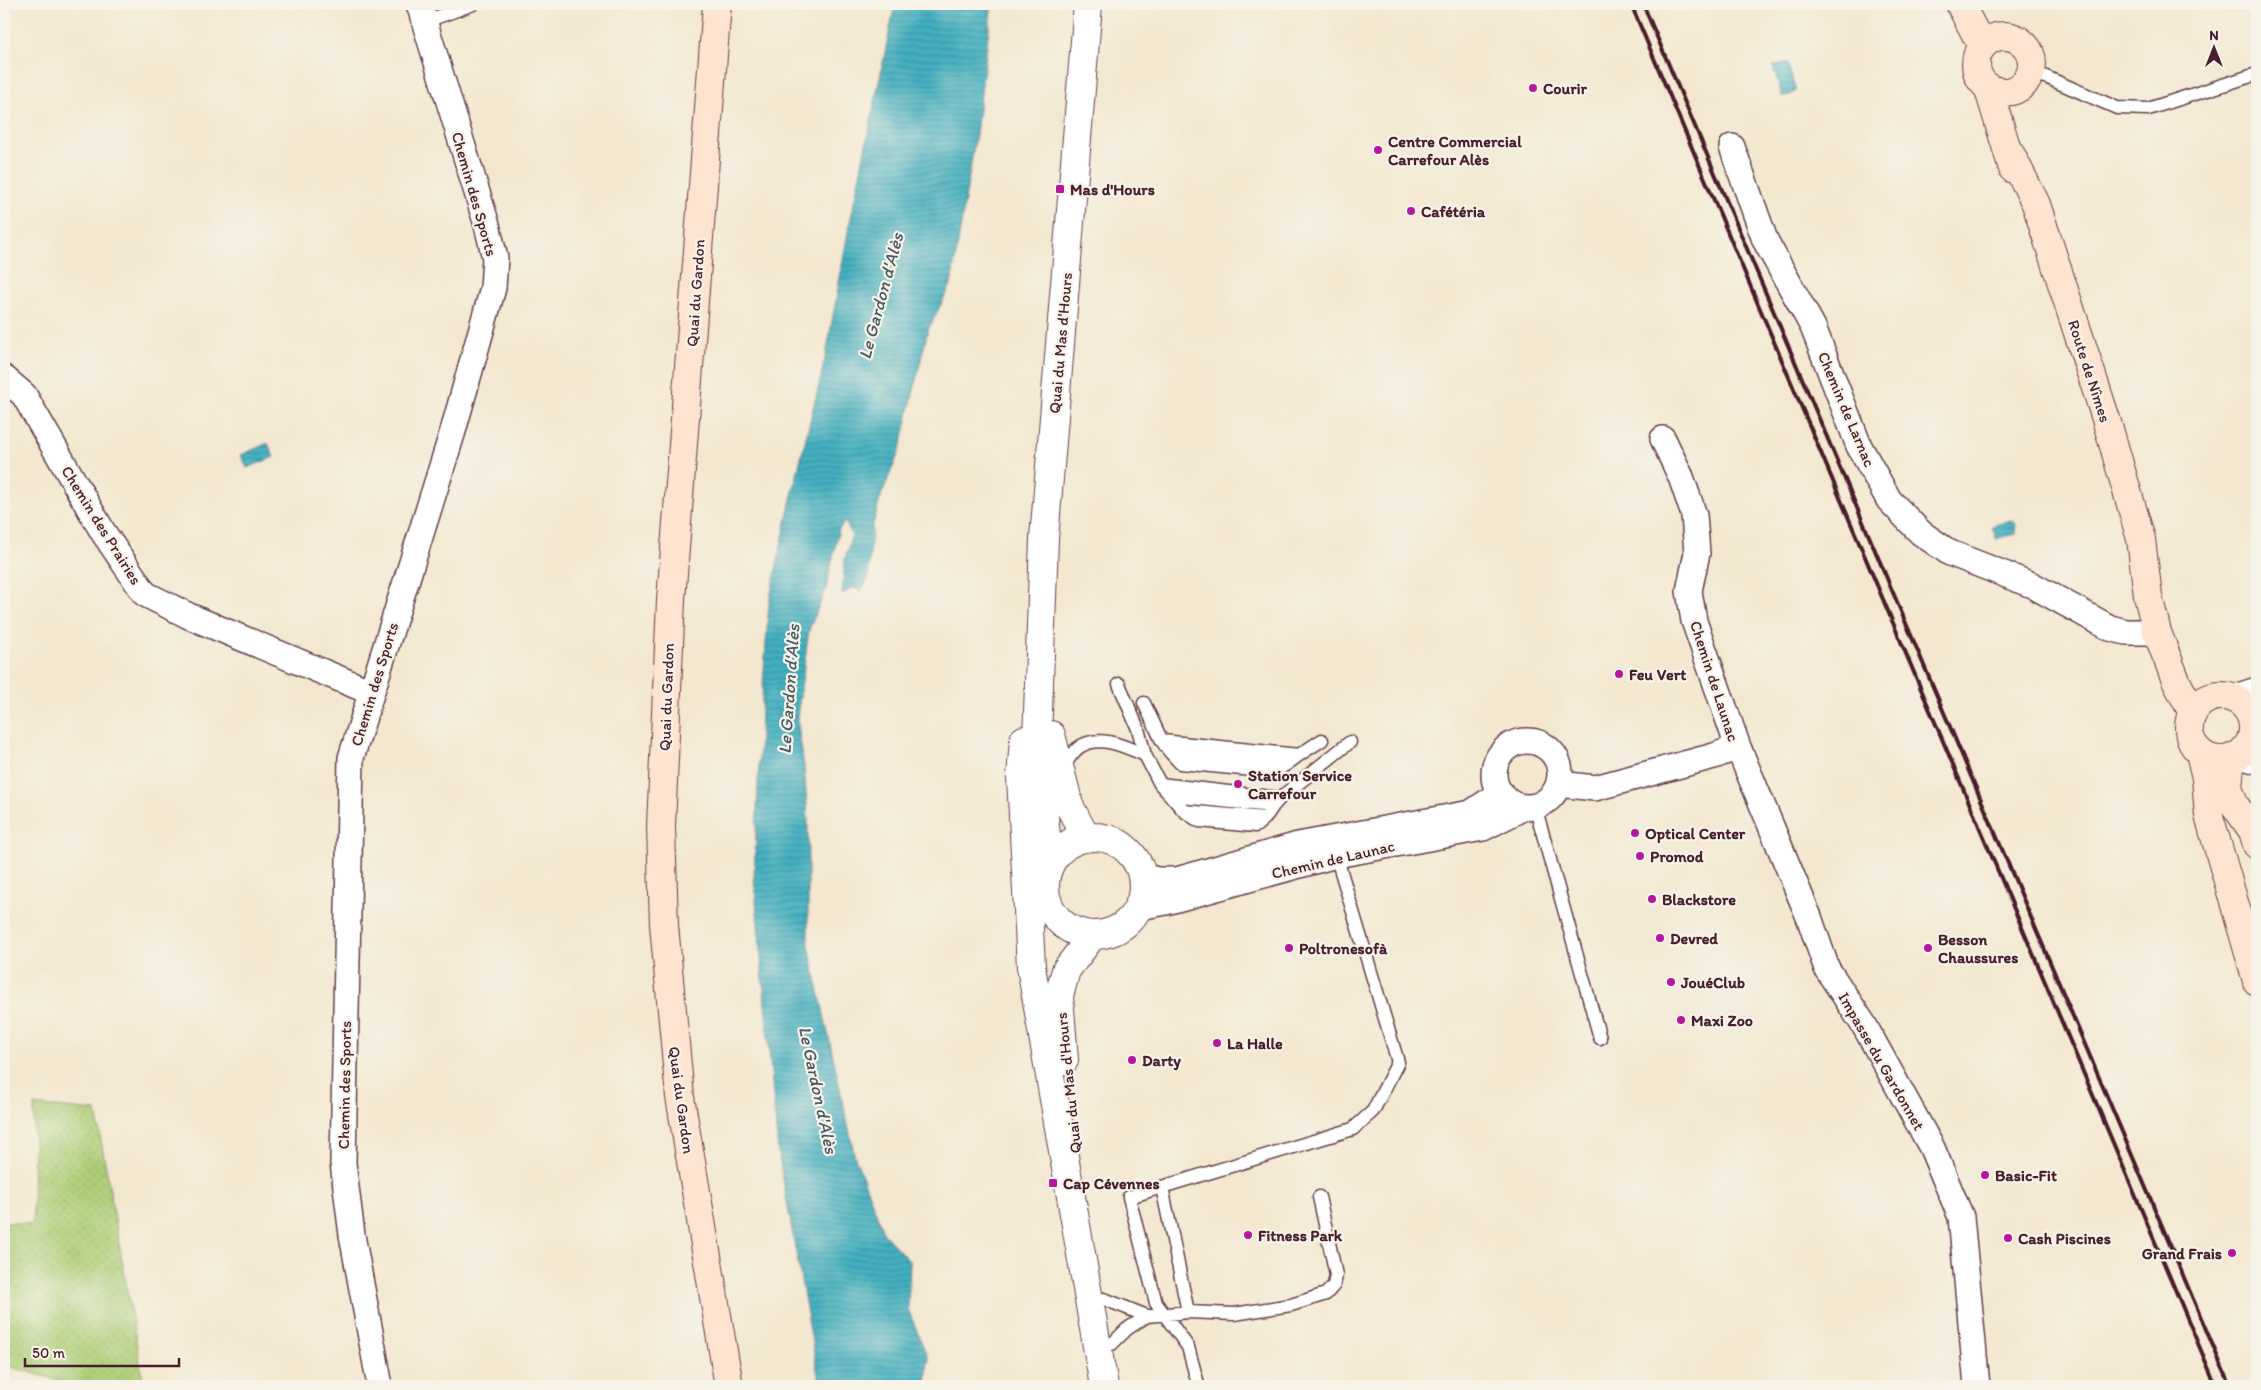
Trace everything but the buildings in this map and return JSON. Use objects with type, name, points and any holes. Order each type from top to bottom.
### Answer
[{"type":"main road","name":"Quai du Gardon","points":[[717,4],[670,618],[661,826],[664,925],[680,1097],[729,1386]]},
{"type":"main road","points":[[1960,4],[1992,41]]},
{"type":"main road","points":[[1974,4],[1992,41]]},
{"type":"main road","points":[[2020,40],[2027,46],[2031,54],[2032,71],[2021,87],[1999,90],[1978,74],[1976,65],[1992,41],[2020,40]]},
{"type":"main road","name":"Route de Nîmes","points":[[1999,90],[2000,125],[2010,153],[2021,207],[2128,547],[2148,596],[2157,632],[2166,657],[2192,713]]},
{"type":"main road","name":"Route de Nîmes","points":[[2166,657],[2187,676],[2226,698]]},
{"type":"main road","points":[[2257,846],[2253,831],[2234,804],[2228,787],[2249,742],[2243,705],[2226,698],[2206,700],[2192,713],[2189,723],[2189,734],[2193,744],[2200,753],[2206,778],[2208,816],[2257,981]]},
{"type":"main road","points":[[2200,753],[2210,758],[2249,742]]},
{"type":"street","name":"Quai du Mas d'Hours","points":[[1049,867],[1037,741],[1044,539],[1088,4]]},
{"type":"street","name":"Chemin des Sports","points":[[380,1386],[352,1235],[343,1163],[351,758],[453,431],[493,288],[495,258],[487,225],[421,13]]},
{"type":"street","name":"Chemin de Larnac","points":[[1732,147],[1765,240],[1813,327],[1859,446],[1889,500],[1920,532],[1950,553],[2032,585],[2110,628],[2126,632],[2157,632]]},
{"type":"street","name":"Chemin des Prairies","points":[[4,378],[24,395],[103,532],[145,594],[189,616],[371,692]]},
{"type":"street","name":"Chemin de Launac","points":[[1559,784],[1595,788],[1714,756],[1738,747],[1694,621],[1690,591],[1697,553],[1694,515],[1681,477],[1663,439]]},
{"type":"street","name":"Quai du Mas d'Hours","points":[[1038,683],[1059,772],[1069,805],[1086,838]]},
{"type":"street","name":"Quai du Mas d'Hours","points":[[1038,683],[1028,708],[1021,777],[1031,967],[1104,1386]]},
{"type":"street","points":[[2226,698],[2257,690]]},
{"type":"street","points":[[1525,741],[1544,746],[1552,752],[1558,762],[1560,772],[1559,784],[1554,794],[1530,806],[1514,804],[1501,793],[1496,783],[1496,765],[1506,749],[1525,741]]},
{"type":"street","name":"Impasse du Gardonnet","points":[[1738,747],[1809,917],[1827,969],[1864,1025],[1932,1148],[1962,1217],[1977,1386]]},
{"type":"street","name":"Chemin de Launac","points":[[1142,875],[1156,880],[1176,880],[1298,845],[1471,813],[1501,793]]},
{"type":"street","name":"Chemin de Launac","points":[[1139,907],[1166,902],[1336,855],[1483,828],[1530,806]]},
{"type":"street","points":[[1086,838],[1101,838],[1115,842],[1132,856],[1142,875],[1143,891],[1139,907],[1120,928],[1108,934],[1078,933],[1064,925],[1052,913],[1046,898],[1045,882],[1049,867],[1058,853],[1071,843],[1086,838]]},
{"type":"street","name":"Quai du Mas d'Hours","points":[[1042,1033],[1046,898]]},
{"type":"street","name":"Quai du Mas d'Hours","points":[[1093,935],[1066,970],[1059,996],[1070,1126],[1121,1386]]},
{"type":"lane","points":[[421,13],[474,4]]},
{"type":"lane","points":[[2032,71],[2117,108],[2134,110],[2148,108],[2257,74]]},
{"type":"lane","points":[[1119,684],[1138,729],[1144,756],[1160,784],[1184,810],[1265,818],[1277,802],[1350,742]]},
{"type":"lane","points":[[1144,704],[1165,746],[1180,763],[1274,772],[1322,740]]},
{"type":"lane","points":[[1059,772],[1080,746],[1091,742],[1119,744],[1144,756]]},
{"type":"lane","points":[[1165,746],[1299,755]]},
{"type":"lane","points":[[1165,746],[1287,764]]},
{"type":"lane","points":[[1160,784],[1277,802]]},
{"type":"lane","points":[[1171,796],[1277,802]]},
{"type":"lane","points":[[1530,806],[1600,1038]]},
{"type":"lane","points":[[1198,1384],[1188,1347],[1156,1303],[1129,1196],[1353,1128],[1373,1111],[1398,1062],[1336,855]]},
{"type":"lane","points":[[1162,1187],[1188,1312]]},
{"type":"lane","points":[[1112,1344],[1127,1329],[1147,1316],[1188,1312],[1234,1314],[1291,1305],[1326,1294],[1334,1286],[1336,1275],[1319,1196]]},
{"type":"lane","points":[[1104,1299],[1147,1316]]},
{"type":"green space","points":[[34,1105],[96,1111],[144,1386],[78,1386],[4,1365],[4,1222],[33,1224]]},
{"type":"water","name":"Le Gardon d'Alès","points":[[895,4],[992,4],[976,134],[951,285],[928,330],[900,450],[881,496],[872,528],[868,580],[861,591],[853,588],[842,594],[845,558],[852,535],[845,522],[839,529],[826,589],[809,630],[797,718],[804,766],[808,819],[808,941],[855,1157],[884,1234],[910,1262],[908,1309],[928,1358],[926,1386],[820,1386],[778,1152],[754,878],[761,712],[769,602],[791,499],[826,355],[848,232]]},
{"type":"water","points":[[1787,62],[1796,91],[1790,95],[1782,96],[1773,66]]},
{"type":"water","points":[[268,443],[274,457],[247,468],[241,455]]},
{"type":"water","points":[[2011,520],[2016,524],[2015,534],[1996,539],[1992,526]]},
{"type":"railway","points":[[1631,4],[2216,1386]]},
{"type":"railway","points":[[1643,4],[2230,1386]]},
{"type":"place","name":"Courir","points":[[1533,88]]},
{"type":"place","name":"Centre Commercial Carrefour Alès","points":[[1378,150]]},
{"type":"place","name":"Mas d'Hours","points":[[1060,189]]},
{"type":"place","name":"Cafétéria","points":[[1411,211]]},
{"type":"place","name":"Feu Vert","points":[[1619,674]]},
{"type":"place","name":"Station Service Carrefour","points":[[1238,784]]},
{"type":"place","name":"Optical Center","points":[[1635,833]]},
{"type":"place","name":"Promod","points":[[1640,856]]},
{"type":"place","name":"Blackstore","points":[[1652,899]]},
{"type":"place","name":"Devred","points":[[1660,938]]},
{"type":"place","name":"Poltronesofà","points":[[1289,948]]},
{"type":"place","name":"Besson Chaussures","points":[[1928,948]]},
{"type":"place","name":"JouéClub","points":[[1671,982]]},
{"type":"place","name":"Maxi Zoo","points":[[1681,1020]]},
{"type":"place","name":"La Halle","points":[[1217,1043]]},
{"type":"place","name":"Darty","points":[[1132,1060]]},
{"type":"place","name":"Basic-Fit","points":[[1985,1175]]},
{"type":"place","name":"Cap Cévennes","points":[[1053,1183]]},
{"type":"place","name":"Fitness Park","points":[[1248,1235]]},
{"type":"place","name":"Cash Piscines","points":[[2008,1238]]},
{"type":"place","name":"Grand Frais","points":[[2232,1253]]}]
